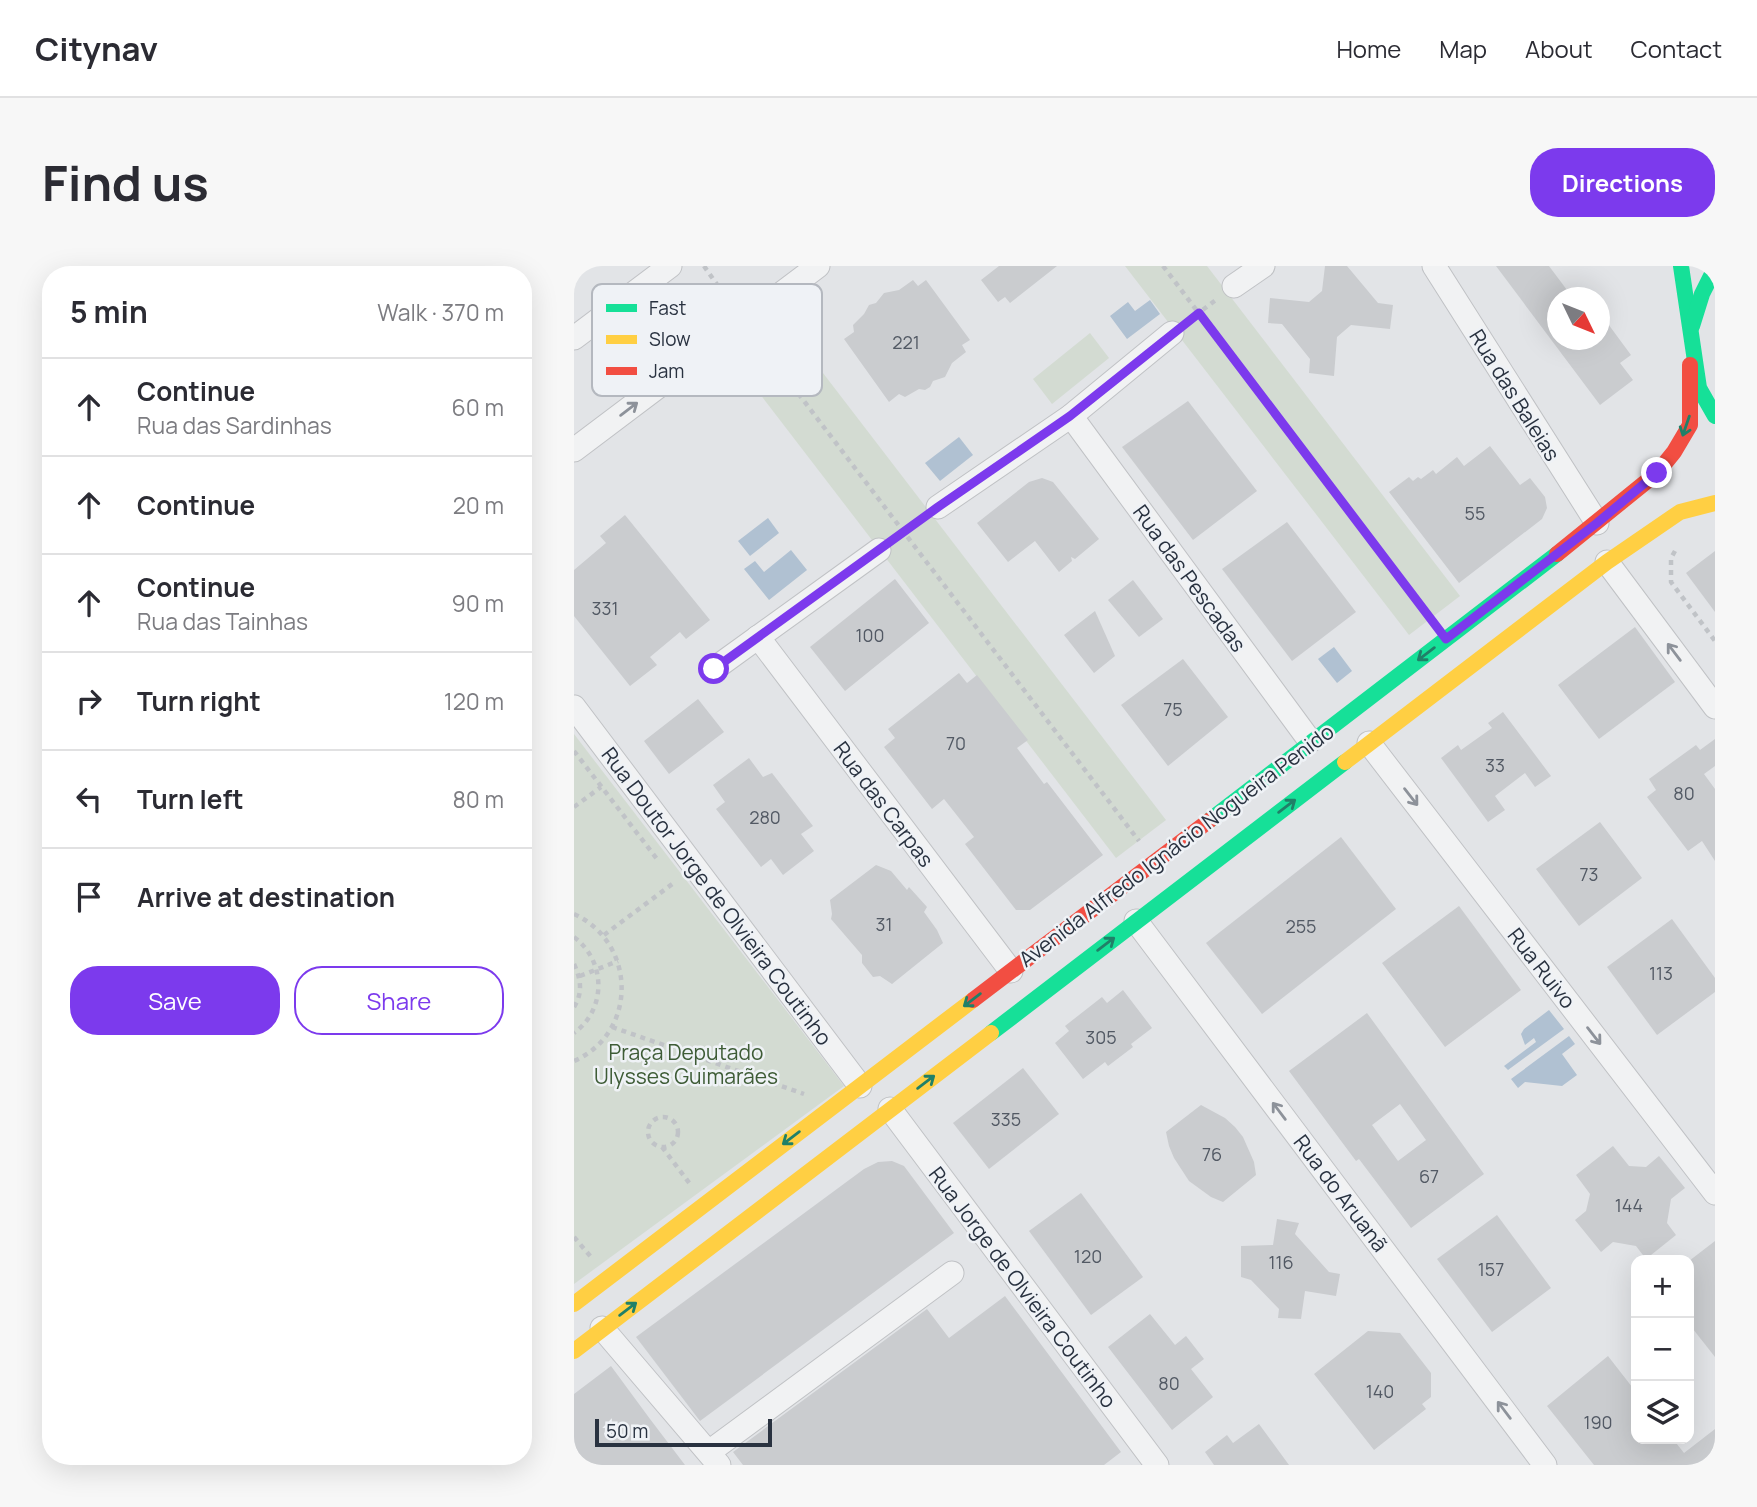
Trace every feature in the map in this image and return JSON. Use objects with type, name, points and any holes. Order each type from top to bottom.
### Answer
[{"type":"street","points":[[646,284],[670,266]]},
{"type":"street","points":[[795,284],[818,266]]},
{"type":"street","points":[[1234,286],[1263,266]]},
{"type":"street","name":"Rua das Baleias","points":[[1434,266],[1597,523]]},
{"type":"street","points":[[1681,266],[1699,388],[1715,416]]},
{"type":"street","points":[[1690,334],[1702,294],[1715,268]]},
{"type":"street","points":[[574,338],[592,324]]},
{"type":"street","points":[[938,507],[1070,416],[1172,334]]},
{"type":"street","name":"Avenida Alfredo Ignácio Nogueira Penido","points":[[574,1351],[1136,921],[1362,726],[1543,587],[1597,523],[1657,473],[1674,452],[1690,425],[1690,334]]},
{"type":"street","points":[[574,450],[646,396]]},
{"type":"street","name":"Rua das Pescadas","points":[[1070,416],[1310,741]]},
{"type":"street","name":"Avenida Alfredo Ignácio Nogueira Penido","points":[[574,1304],[1310,741],[1362,726],[1446,639],[1543,587],[1607,562],[1680,512],[1715,503]]},
{"type":"street","points":[[714,669],[879,550]]},
{"type":"street","points":[[1607,562],[1715,707]]},
{"type":"street","name":"Rua das Carpas","points":[[758,637],[1011,971]]},
{"type":"street","name":"Rua Doutor Jorge de Olvieira Coutinho","points":[[574,707],[860,1086]]},
{"type":"street","name":"Rua Ruivo","points":[[1362,726],[1715,1193]]},
{"type":"street","name":"Rua do Aruanã","points":[[1136,921],[1545,1465]]},
{"type":"street","name":"Rua Jorge de Olvieira Coutinho","points":[[890,1109],[1157,1465]]},
{"type":"street","points":[[602,1328],[714,1458],[952,1273]]},
{"type":"path","points":[[704,266],[717,284]]},
{"type":"path","points":[[1163,266],[1446,639]]},
{"type":"path","points":[[1172,334],[1234,286]]},
{"type":"path","points":[[800,396],[1154,862]]},
{"type":"path","points":[[879,550],[938,507]]},
{"type":"path","points":[[1676,549],[1671,558],[1671,582],[1715,641]]},
{"type":"path","points":[[574,751],[658,860]]},
{"type":"path","points":[[574,807],[601,787]]},
{"type":"path","points":[[604,935],[674,882],[683,892]]},
{"type":"path","points":[[574,914],[586,919],[604,935],[618,961],[622,983],[620,1005],[612,1027],[600,1044],[574,1061]]},
{"type":"path","points":[[574,937],[590,952],[598,969],[599,989],[594,1009],[583,1027],[574,1033]]},
{"type":"path","points":[[579,976],[618,961]]},
{"type":"path","points":[[574,964],[581,989],[574,1007]]},
{"type":"path","points":[[612,1027],[812,1097]]},
{"type":"path","points":[[662,1147],[672,1145],[679,1132],[675,1122],[667,1117],[653,1121],[648,1130],[649,1139],[662,1147],[692,1186]]},
{"type":"path","points":[[574,1237],[595,1261]]},
{"type":"green space","points":[[1125,266],[1207,266],[1460,596],[1409,635]]},
{"type":"green space","points":[[1090,333],[1109,358],[1052,404],[1033,379]]},
{"type":"green space","points":[[822,372],[1166,820],[1116,858],[761,396],[822,396]]},
{"type":"green space","name":"Praça Deputado Ulysses Guimarães","points":[[574,734],[844,1086],[574,1284]]},
{"type":"water","points":[[1150,300],[1160,314],[1127,339],[1110,316],[1128,302],[1135,311]]},
{"type":"water","points":[[959,437],[973,455],[940,481],[925,463]]},
{"type":"water","points":[[768,518],[779,533],[750,556],[738,541]]},
{"type":"water","points":[[791,550],[807,570],[769,600],[744,569],[755,561],[764,572]]},
{"type":"water","points":[[1334,647],[1352,671],[1337,683],[1318,659]]},
{"type":"water","points":[[1549,1010],[1564,1029],[1508,1070],[1504,1066],[1536,1042],[1534,1038],[1525,1045],[1521,1034],[1524,1029]]},
{"type":"water","points":[[1569,1036],[1575,1044],[1562,1054],[1577,1075],[1562,1086],[1525,1082],[1518,1088],[1511,1079]]},
{"type":"building","points":[[999,266],[1057,266],[1010,303],[1005,297],[998,302],[981,280]]},
{"type":"building","points":[[1325,266],[1347,266],[1378,303],[1393,305],[1390,329],[1351,325],[1337,337],[1334,376],[1309,373],[1310,359],[1282,324],[1268,323],[1270,298],[1309,302],[1322,291]]},
{"type":"building","points":[[1496,266],[1549,266],[1565,287],[1547,287],[1547,334]]},
{"type":"building","points":[[913,280],[918,286],[926,280],[970,340],[962,345],[966,352],[952,363],[945,377],[933,381],[925,390],[919,389],[905,397],[899,394],[889,402],[844,339],[854,332],[853,325],[869,305],[876,303],[884,293],[899,290]]},
{"type":"building","points":[[1610,327],[1631,355],[1620,363],[1633,380],[1600,405],[1559,350],[1610,350]]},
{"type":"building","points":[[1188,401],[1257,491],[1193,540],[1122,447]]},
{"type":"building","points":[[1490,446],[1520,485],[1530,478],[1545,497],[1547,508],[1542,519],[1459,583],[1389,492],[1409,477],[1413,481],[1418,477],[1421,479],[1433,470],[1436,474],[1457,457],[1464,466]]},
{"type":"building","points":[[1042,478],[1053,482],[1099,539],[1075,559],[1071,557],[1072,561],[1059,572],[1035,541],[1008,562],[977,523],[1029,482]]},
{"type":"building","points":[[625,515],[710,620],[686,639],[680,632],[650,657],[657,665],[630,686],[574,616],[574,570],[606,543],[600,536]]},
{"type":"building","points":[[1287,522],[1356,612],[1292,661],[1222,569]]},
{"type":"building","points":[[1715,551],[1715,612],[1686,573]]},
{"type":"building","points":[[895,579],[929,623],[845,691],[810,647]]},
{"type":"building","points":[[1133,580],[1163,619],[1139,637],[1108,600]]},
{"type":"building","points":[[1095,611],[1115,656],[1094,673],[1064,635]]},
{"type":"building","points":[[1635,627],[1675,682],[1599,739],[1558,685]]},
{"type":"building","points":[[1183,659],[1228,717],[1168,766],[1121,705]]},
{"type":"building","points":[[959,673],[967,683],[977,675],[1028,740],[1017,748],[1103,855],[1030,910],[1016,910],[965,844],[974,837],[944,799],[932,809],[884,747],[895,738],[888,729]]},
{"type":"building","points":[[698,699],[724,732],[669,774],[644,741]]},
{"type":"building","points":[[1503,712],[1551,776],[1535,787],[1525,773],[1495,796],[1505,810],[1488,822],[1441,758],[1458,745],[1461,750],[1492,728],[1488,723]]},
{"type":"building","points":[[1715,739],[1715,766],[1704,774],[1715,789],[1715,861],[1702,841],[1688,851],[1647,797],[1656,790],[1649,779],[1696,745],[1700,750]]},
{"type":"building","points":[[749,758],[763,777],[772,773],[813,826],[801,834],[814,851],[783,875],[771,859],[761,867],[716,809],[725,802],[713,785]]},
{"type":"building","points":[[1600,822],[1642,878],[1579,926],[1536,869]]},
{"type":"building","points":[[1341,837],[1396,909],[1262,1014],[1206,943]]},
{"type":"building","points":[[876,865],[891,871],[907,890],[909,887],[927,907],[924,912],[943,943],[892,984],[880,976],[873,977],[862,963],[862,955],[831,919],[830,900]]},
{"type":"building","points":[[1459,906],[1521,990],[1445,1047],[1382,963]]},
{"type":"building","points":[[1672,919],[1715,978],[1715,992],[1657,1035],[1607,967]]},
{"type":"building","points":[[1123,990],[1152,1028],[1108,1066],[1105,1062],[1083,1079],[1055,1043],[1069,1031],[1065,1026],[1102,997],[1107,1003]]},
{"type":"building","points":[[1367,1013],[1484,1174],[1411,1228],[1359,1159],[1356,1161],[1289,1071]],"holes":[[[1400,1104],[1426,1140],[1398,1161],[1372,1125]]]},
{"type":"building","points":[[1023,1068],[1059,1114],[989,1169],[953,1123]]},
{"type":"building","points":[[1201,1105],[1225,1118],[1235,1127],[1243,1137],[1254,1162],[1256,1175],[1223,1202],[1189,1181],[1169,1146],[1166,1132]]},
{"type":"building","points":[[1613,1146],[1629,1166],[1646,1167],[1659,1156],[1685,1188],[1671,1199],[1667,1223],[1676,1235],[1651,1255],[1643,1255],[1636,1246],[1613,1242],[1601,1252],[1575,1220],[1586,1211],[1590,1194],[1576,1175]]},
{"type":"building","points":[[892,1161],[904,1166],[954,1233],[700,1421],[636,1337],[864,1169],[878,1162]]},
{"type":"building","points":[[1081,1193],[1143,1277],[1091,1315],[1029,1231]]},
{"type":"building","points":[[1497,1215],[1551,1288],[1492,1332],[1437,1259]]},
{"type":"building","points":[[1277,1219],[1299,1223],[1295,1234],[1329,1272],[1340,1274],[1336,1296],[1305,1291],[1301,1319],[1278,1318],[1279,1309],[1251,1280],[1241,1277],[1241,1246],[1273,1245]]},
{"type":"building","points":[[1715,1241],[1715,1357],[1694,1330],[1694,1257]]},
{"type":"building","points":[[1005,1296],[1121,1452],[1104,1465],[743,1465],[733,1452],[927,1309],[949,1338]]},
{"type":"building","points":[[1150,1314],[1175,1345],[1186,1336],[1204,1359],[1191,1369],[1213,1397],[1172,1430],[1108,1347]]},
{"type":"building","points":[[1368,1331],[1400,1333],[1431,1373],[1431,1397],[1422,1404],[1426,1409],[1374,1450],[1314,1374]]},
{"type":"building","points":[[1608,1356],[1631,1386],[1631,1444],[1677,1444],[1684,1453],[1715,1429],[1715,1465],[1594,1465],[1547,1406]]},
{"type":"building","points":[[611,1366],[685,1465],[574,1465],[574,1394]]},
{"type":"building","points":[[1259,1424],[1289,1465],[1214,1465],[1205,1452],[1227,1435],[1233,1443]]},
{"type":"traffic: fast","points":[[1681,266],[1699,388],[1715,416]]},
{"type":"traffic: fast","points":[[1692,326],[1702,294],[1715,268]]},
{"type":"traffic: fast","points":[[1210,820],[1557,554]]},
{"type":"traffic: fast","points":[[991,1033],[1345,762]]},
{"type":"traffic: slow","points":[[1345,762],[1607,562],[1680,512],[1715,503]]},
{"type":"traffic: slow","points":[[574,1304],[973,1000]]},
{"type":"traffic: slow","points":[[574,1351],[991,1033]]},
{"type":"traffic: jam","points":[[1557,554],[1657,473],[1674,452],[1690,425],[1690,365]]},
{"type":"traffic: jam","points":[[973,1000],[1210,820]]},
{"type":"route","points":[[714,669],[938,507],[1070,416],[1199,313],[1446,639],[1597,523],[1657,473]]}]
